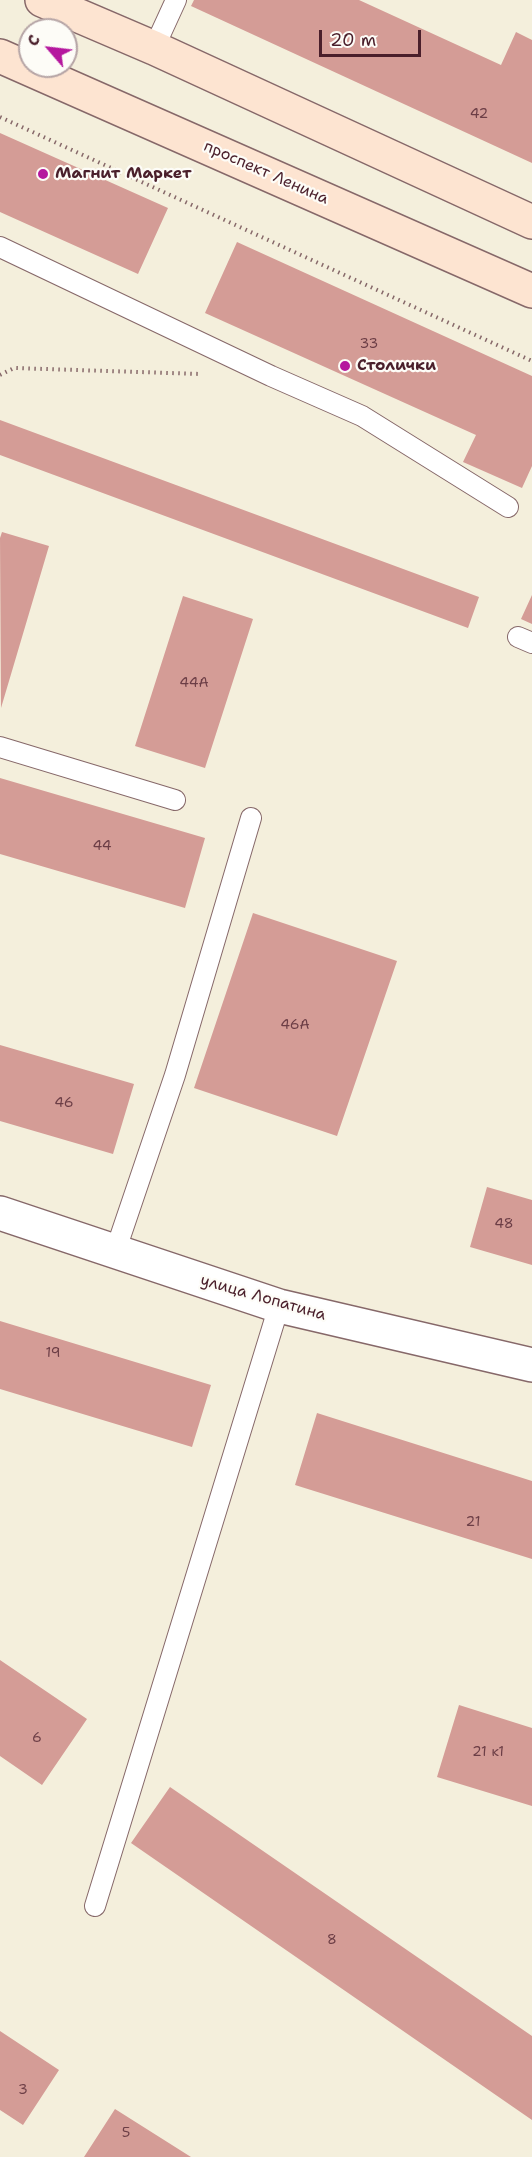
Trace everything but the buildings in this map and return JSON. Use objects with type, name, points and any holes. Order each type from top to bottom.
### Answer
[{"type":"main road","points":[[42,0],[154,48],[532,222]]},
{"type":"main road","name":"проспект Ленина","points":[[0,56],[532,291]]},
{"type":"street","name":"улица Лопатина","points":[[0,1213],[279,1306],[532,1365]]},
{"type":"lane","points":[[154,48],[176,0]]},
{"type":"lane","points":[[0,247],[271,376],[362,416],[508,507]]},
{"type":"lane","points":[[0,747],[176,800]]},
{"type":"lane","points":[[115,1252],[175,1075],[251,818]]},
{"type":"lane","points":[[94,1906],[279,1306]]},
{"type":"path","points":[[0,117],[532,361]]},
{"type":"path","points":[[0,375],[14,368],[213,375]]},
{"type":"place","name":"Магнит Маркет","points":[[43,174]]},
{"type":"place","name":"Столички","points":[[345,366]]}]
